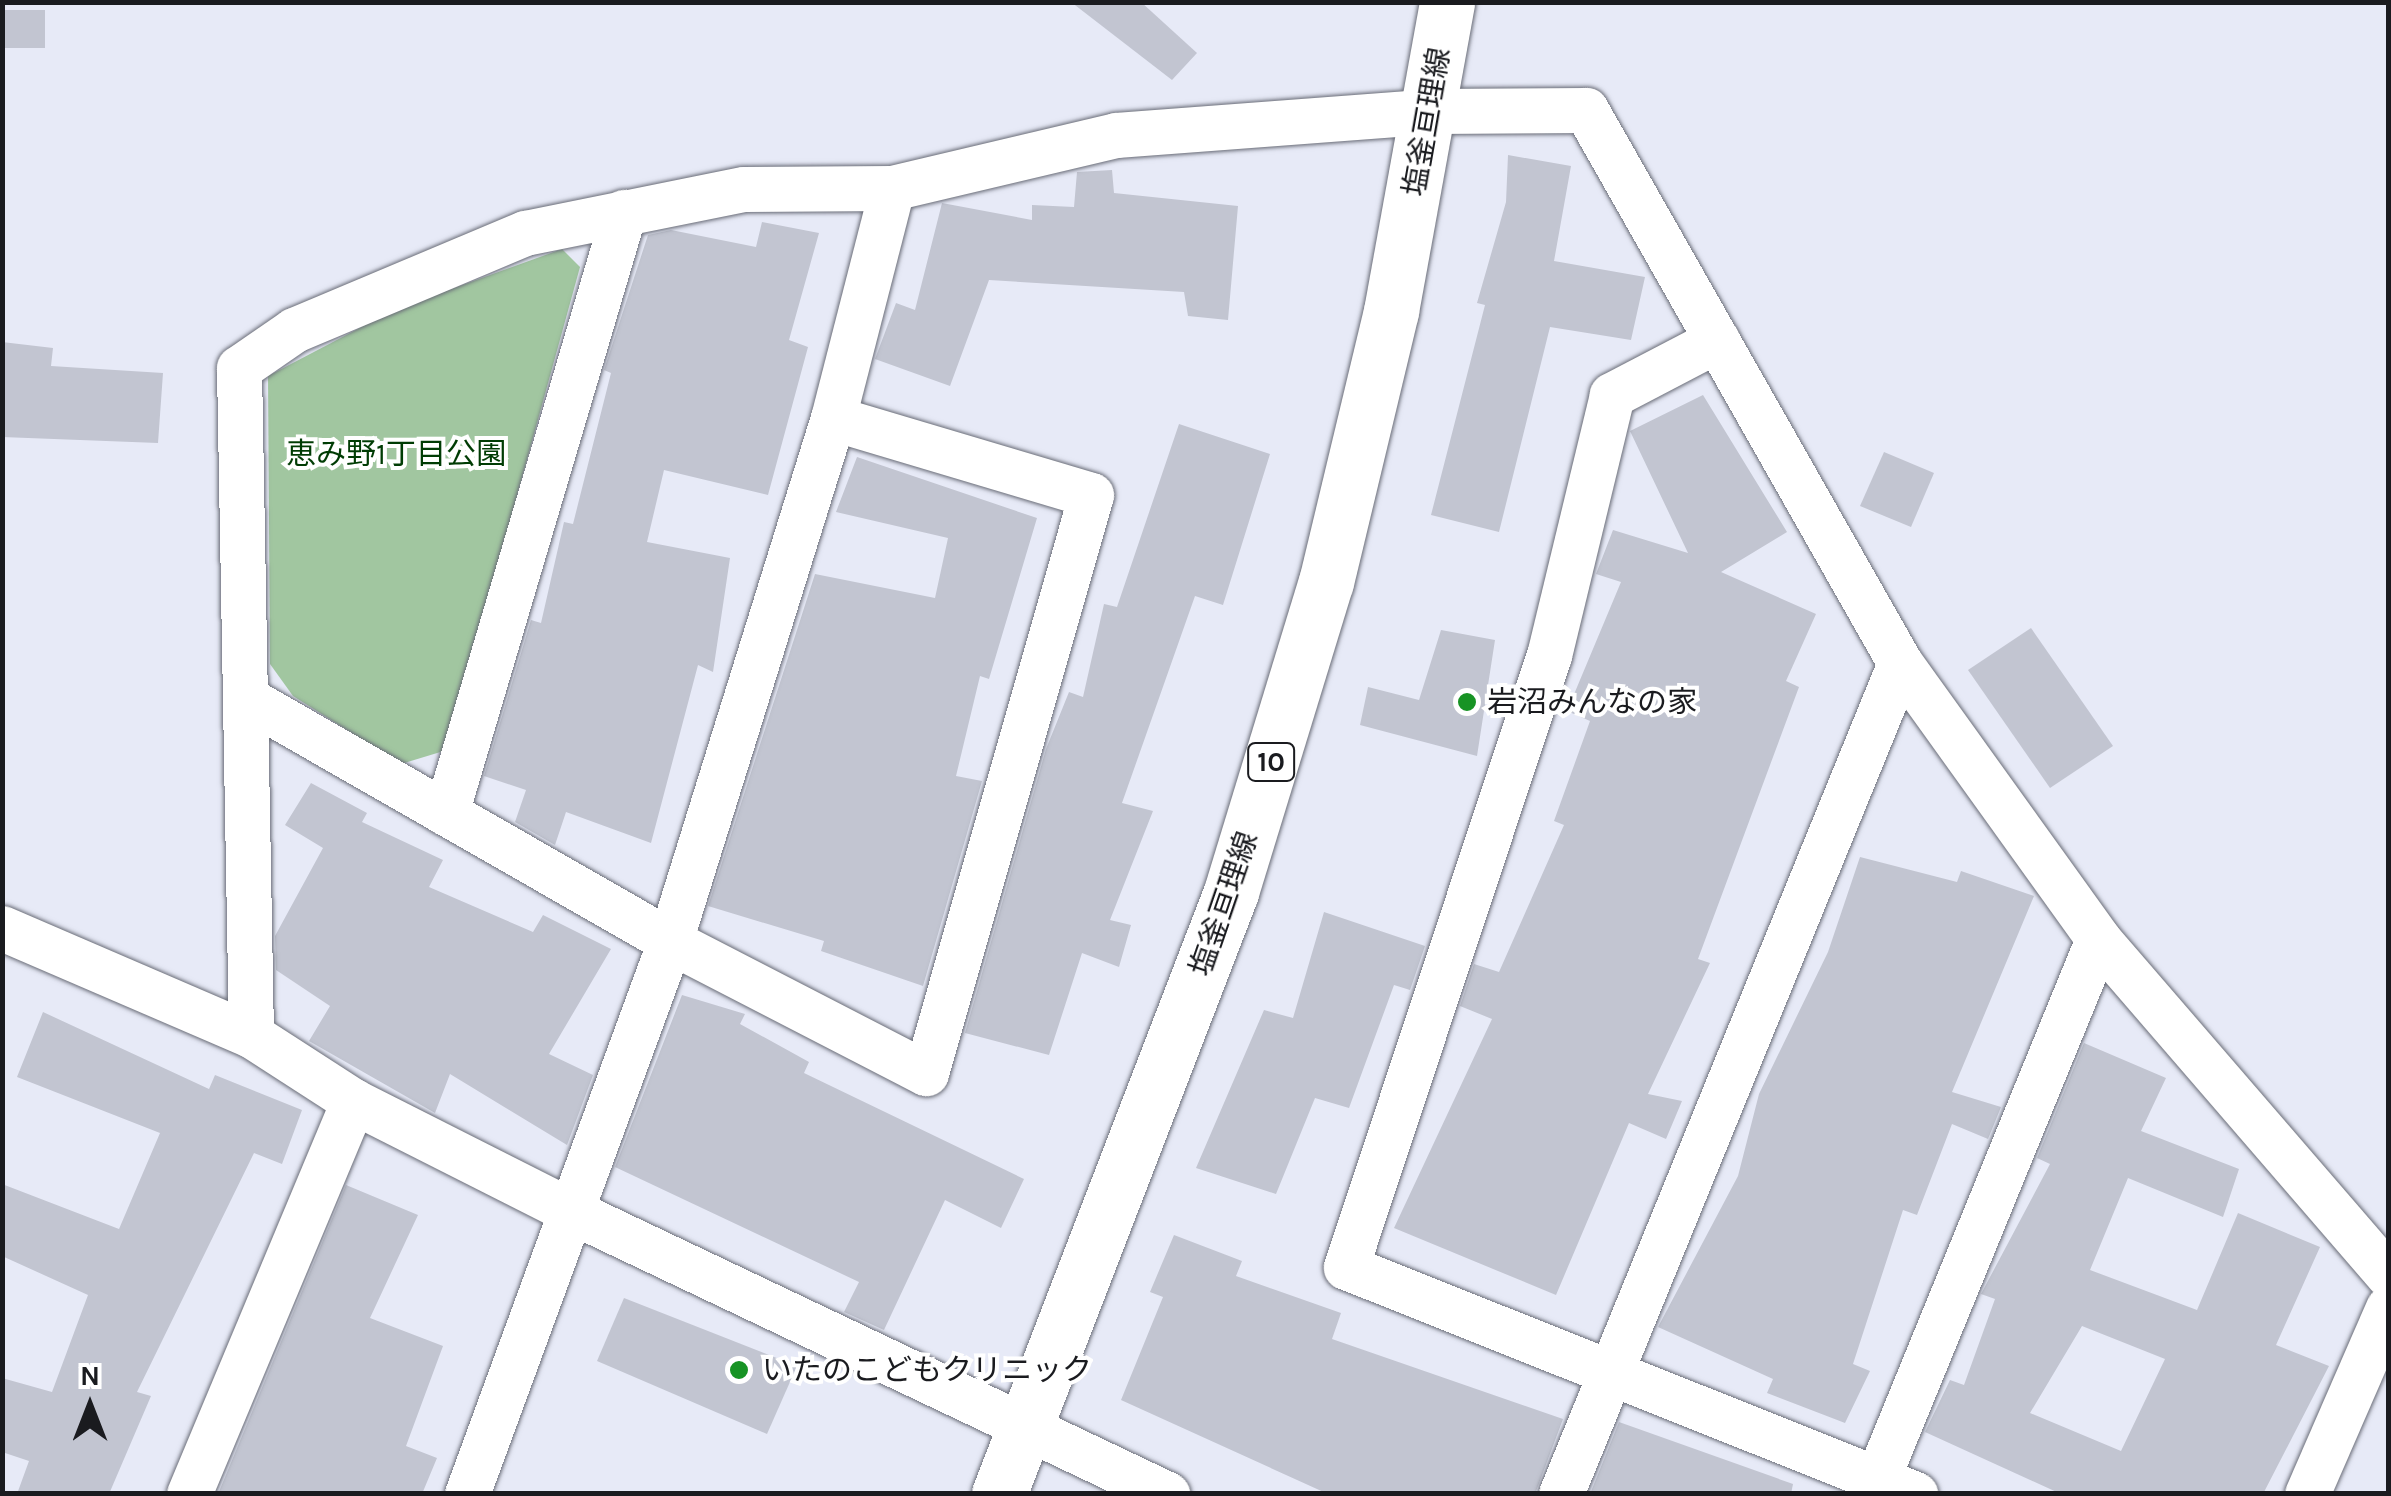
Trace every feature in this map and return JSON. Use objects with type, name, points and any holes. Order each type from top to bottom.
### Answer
[{"type":"main road","name":"塩釜亘理線","points":[[999,1494],[1232,892],[1354,476],[1432,111],[1447,2]]},
{"type":"street","points":[[251,1035],[250,700],[240,368],[294,330],[525,233],[744,189],[892,188],[1116,134],[1432,111],[1586,110],[1900,663],[2098,939],[2382,1254]]},
{"type":"street","points":[[466,1494],[574,1212],[670,941],[833,418],[892,188]]},
{"type":"street","points":[[446,813],[624,212]]},
{"type":"street","points":[[1718,340],[1612,395],[1548,655],[1346,1268],[1896,1485],[2098,939]]},
{"type":"street","points":[[250,700],[670,941],[926,1073],[1091,495],[833,418]]},
{"type":"street","points":[[1561,1494],[1900,663]]},
{"type":"street","points":[[2,928],[251,1035],[353,1102],[574,1212],[1167,1494]]},
{"type":"street","points":[[188,1494],[353,1102]]},
{"type":"street","points":[[2307,1494],[2388,1308]]},
{"type":"green space","name":"恵み野1丁目公園","points":[[562,249],[580,267],[447,750],[401,764],[293,696],[270,664],[268,376],[396,309]]},
{"type":"building","points":[[1071,2],[1141,2],[1197,53],[1172,80]]},
{"type":"building","points":[[2,10],[45,10],[45,48],[2,48]]},
{"type":"building","points":[[1508,155],[1571,166],[1554,261],[1645,277],[1631,340],[1550,327],[1499,532],[1431,515],[1485,305],[1477,303],[1506,202]]},
{"type":"building","points":[[1112,170],[1114,193],[1238,206],[1228,320],[1188,316],[1184,292],[989,280],[950,386],[875,359],[896,303],[915,310],[942,203],[1032,220],[1032,205],[1074,207],[1077,172]]},
{"type":"building","points":[[762,222],[819,233],[789,340],[808,347],[768,495],[664,470],[647,542],[730,558],[713,672],[698,665],[651,843],[566,812],[555,845],[515,822],[526,790],[484,776],[531,620],[541,623],[564,522],[573,524],[611,373],[604,370],[648,235],[671,230],[756,247]]},
{"type":"building","points":[[2,342],[53,348],[51,366],[163,373],[158,443],[2,437]]},
{"type":"building","points":[[1703,395],[1787,532],[1721,572],[1816,614],[1786,681],[1799,687],[1698,959],[1710,963],[1648,1094],[1682,1101],[1666,1139],[1629,1123],[1556,1295],[1394,1228],[1492,1019],[1460,1006],[1474,964],[1499,972],[1564,825],[1554,821],[1590,721],[1567,711],[1621,582],[1596,574],[1613,530],[1688,553],[1630,431]]},
{"type":"building","points":[[1179,424],[1270,454],[1223,605],[1195,596],[1122,803],[1153,811],[1110,920],[1131,925],[1119,967],[1082,953],[1049,1055],[965,1033],[1046,749],[1069,692],[1083,697],[1104,604],[1117,607]]},
{"type":"building","points":[[1884,452],[1934,473],[1911,527],[1860,506]]},
{"type":"building","points":[[857,457],[1037,518],[989,679],[980,676],[956,776],[982,781],[923,986],[821,951],[824,941],[708,906],[815,574],[935,598],[948,538],[836,512]]},
{"type":"building","points":[[2031,628],[2113,746],[2050,788],[1968,670]]},
{"type":"building","points":[[1441,630],[1495,640],[1477,756],[1360,725],[1368,687],[1419,700]]},
{"type":"building","points":[[311,783],[367,813],[362,822],[443,860],[429,887],[533,932],[543,915],[611,949],[549,1054],[593,1075],[567,1145],[450,1074],[435,1113],[309,1041],[330,1006],[276,970],[275,936],[323,848],[285,825]]},
{"type":"building","points":[[1860,857],[1957,882],[1961,871],[2034,896],[1952,1092],[2001,1107],[1988,1139],[1952,1124],[1917,1215],[1903,1210],[1853,1364],[1870,1371],[1845,1423],[1767,1393],[1773,1379],[1658,1327],[1738,1176],[1759,1094],[1828,952]]},
{"type":"building","points":[[1324,912],[1425,946],[1410,990],[1394,985],[1349,1108],[1315,1098],[1276,1194],[1196,1168],[1264,1010],[1293,1018]]},
{"type":"building","points":[[682,995],[745,1014],[740,1024],[809,1062],[804,1073],[1024,1179],[1001,1228],[945,1200],[884,1330],[844,1312],[859,1282],[615,1167]]},
{"type":"building","points":[[43,1012],[209,1089],[215,1075],[302,1110],[282,1164],[254,1153],[137,1392],[151,1396],[109,1494],[17,1494],[29,1461],[2,1452],[2,1378],[52,1392],[88,1295],[2,1256],[2,1184],[119,1229],[160,1133],[17,1077]]},
{"type":"building","points":[[2084,1043],[2166,1078],[2141,1131],[2239,1169],[2223,1217],[2128,1178],[2090,1270],[2197,1310],[2238,1213],[2320,1247],[2276,1345],[2329,1366],[2263,1494],[2061,1494],[1925,1432],[1950,1380],[1964,1385],[1995,1299],[1981,1294],[2050,1164],[2037,1158]],"holes":[[[2082,1326],[2165,1359],[2121,1451],[2030,1413]]]},
{"type":"building","points":[[346,1185],[418,1215],[370,1318],[443,1346],[406,1446],[437,1458],[422,1494],[218,1494]]},
{"type":"building","points":[[1174,1235],[1242,1261],[1236,1276],[1341,1313],[1332,1339],[1563,1419],[1535,1494],[1328,1494],[1121,1400],[1163,1297],[1150,1292]]},
{"type":"building","points":[[624,1298],[797,1366],[767,1434],[597,1361]]},
{"type":"building","points":[[1619,1422],[1793,1484],[1791,1494],[1590,1494]]},
{"type":"place","name":"岩沼みんなの家","points":[[1467,702]]},
{"type":"place","name":"いたのこどもクリニック","points":[[739,1370]]}]
